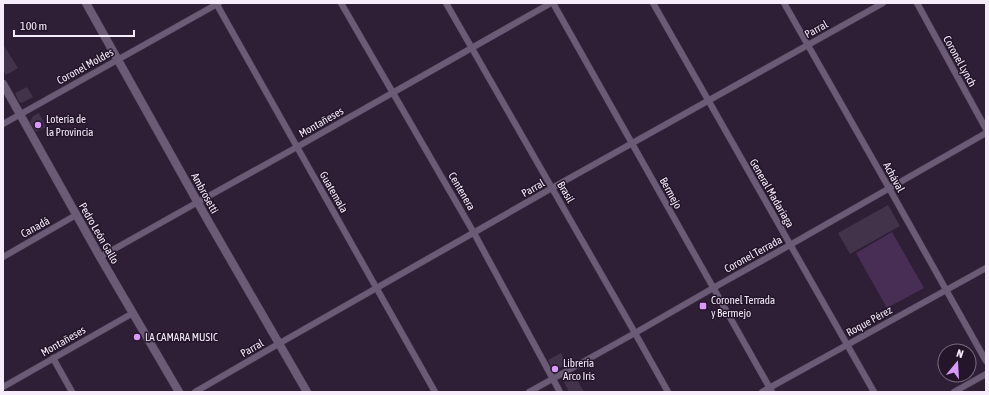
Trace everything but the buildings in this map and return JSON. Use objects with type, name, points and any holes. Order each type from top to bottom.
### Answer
[{"type":"street","name":"Ambrosetti","points":[[86,3],[117,60],[307,392]]},
{"type":"street","name":"Coronel Moldes","points":[[3,124],[217,3]]},
{"type":"street","name":"Guatemala","points":[[217,3],[435,392]]},
{"type":"street","name":"Centenera","points":[[341,3],[474,233],[560,392]]},
{"type":"street","name":"Brasil","points":[[446,3],[668,392]]},
{"type":"street","name":"Montañeses","points":[[100,257],[297,148],[552,3]]},
{"type":"street","name":"Bermejo","points":[[552,3],[771,390]]},
{"type":"street","name":"General Madariaga","points":[[653,3],[874,392]]},
{"type":"street","name":"Achával","points":[[784,3],[986,361]]},
{"type":"street","name":"Parral","points":[[195,392],[552,188],[883,3]]},
{"type":"street","name":"Coronel Lynch","points":[[917,3],[986,128]]},
{"type":"street","name":"Pedro León Gallo","points":[[3,84],[76,215],[179,392]]},
{"type":"street","name":"Coronel Terrada","points":[[529,392],[986,133]]},
{"type":"street","name":"Canadá","points":[[3,257],[76,215]]},
{"type":"street","name":"Roque Pérez","points":[[762,392],[771,390],[847,344],[986,268]]},
{"type":"street","name":"Montañeses","points":[[3,386],[133,313]]},
{"type":"street","points":[[53,358],[72,392]]},
{"type":"street","points":[[954,392],[986,374]]},
{"type":"shaded area","points":[[892,232],[924,288],[887,308],[856,253]]},
{"type":"place","name":"Lotería de la Provincia","points":[[38,125]]},
{"type":"place","name":"Coronel Terrada y Bermejo","points":[[703,306]]},
{"type":"place","name":"LA CAMARA MUSIC","points":[[137,337]]},
{"type":"place","name":"Librería Arco Iris","points":[[555,369]]}]
